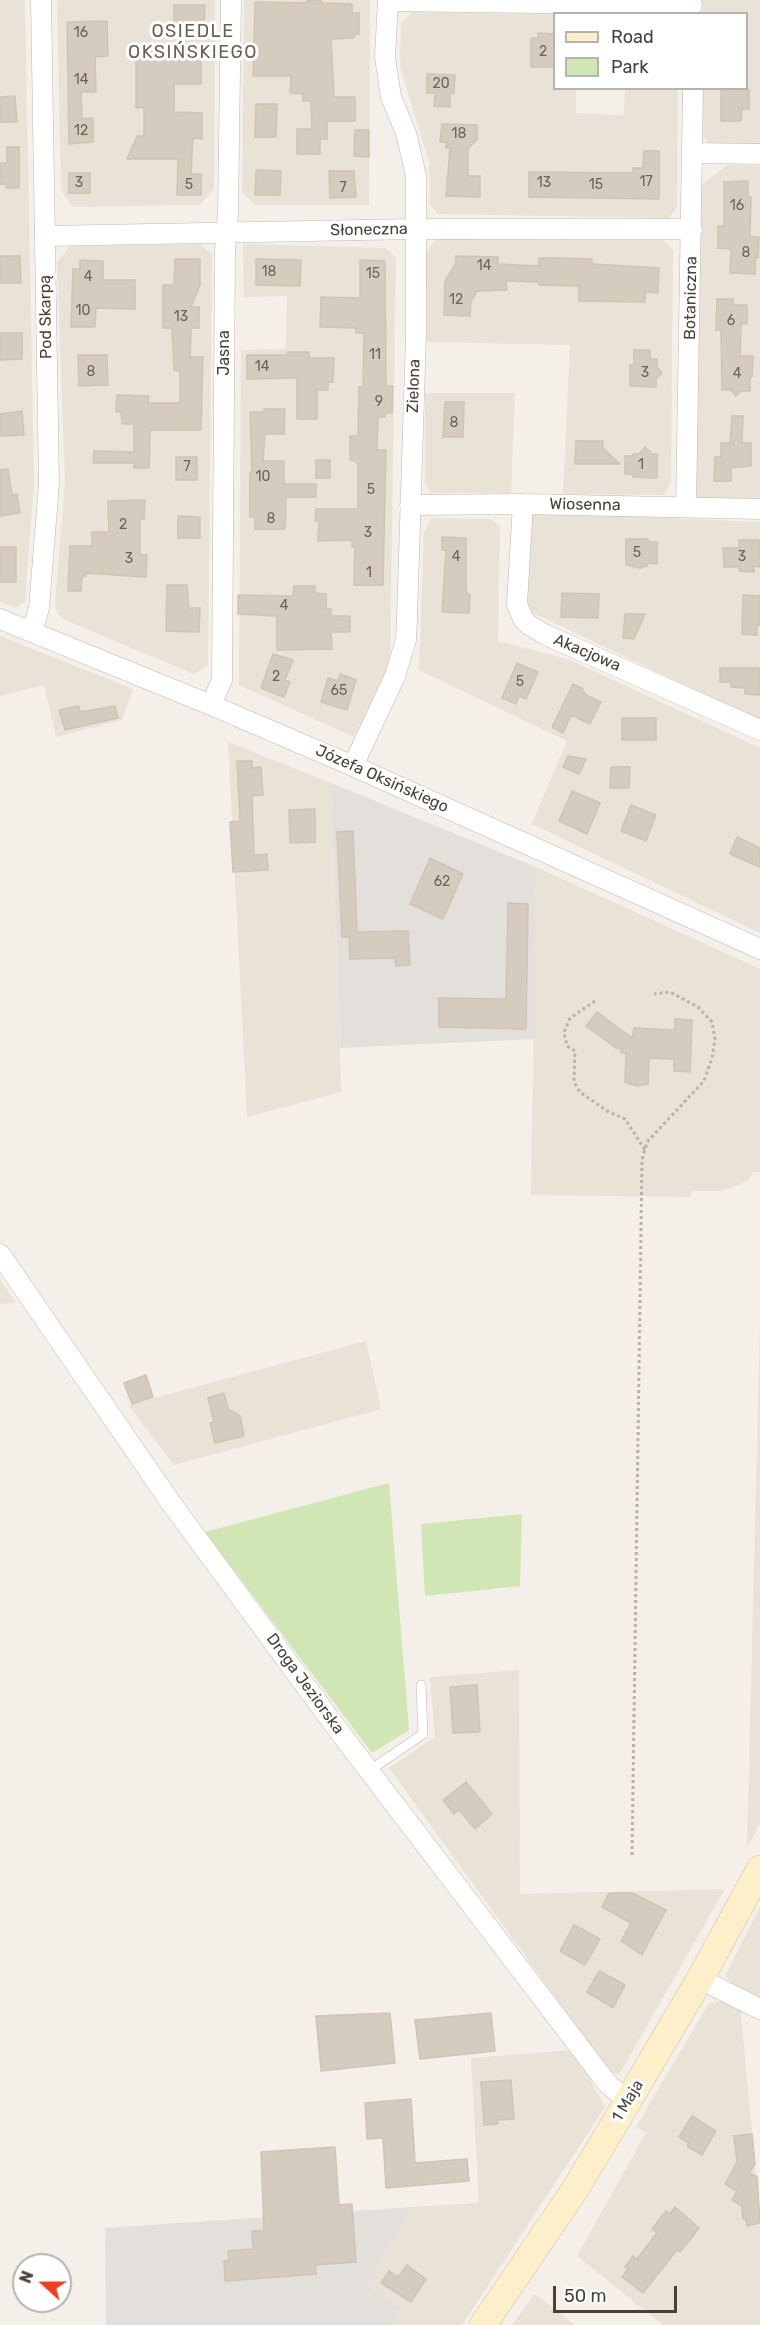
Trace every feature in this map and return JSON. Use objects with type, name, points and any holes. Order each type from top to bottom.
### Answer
[{"type":"main road","name":"1 Maja","points":[[483,2325],[574,2191],[700,1979],[760,1869]]},
{"type":"street","name":"Pod Skarpą","points":[[33,632],[38,615],[49,484],[41,0]]},
{"type":"street","name":"Jasna","points":[[212,705],[222,680],[226,233],[231,0]]},
{"type":"street","points":[[388,0],[692,6]]},
{"type":"street","name":"Zielona","points":[[353,766],[395,676],[404,648],[407,619],[416,335],[416,176],[406,133],[391,97],[386,57],[388,0]]},
{"type":"street","name":"Botaniczna","points":[[686,507],[694,153],[693,90]]},
{"type":"street","points":[[694,153],[760,154]]},
{"type":"street","name":"Słoneczna","points":[[45,236],[415,229],[692,229]]},
{"type":"street","name":"Wiosenna","points":[[410,505],[523,504],[760,509]]},
{"type":"street","name":"Akacjowa","points":[[523,504],[517,604],[523,620],[546,635],[760,730]]},
{"type":"street","name":"Józefa Oksińskiego","points":[[0,619],[212,705],[353,766],[760,949]]},
{"type":"street","name":"Droga Jeziorska","points":[[0,1254],[171,1503],[607,2083],[628,2101]]},
{"type":"street","points":[[700,1979],[760,2009]]},
{"type":"lane","points":[[370,1770],[423,1734],[421,1685]]},
{"type":"path","points":[[632,1855],[642,1161],[647,1142],[704,1081],[712,1058],[715,1039],[712,1022],[698,1007],[670,992],[654,994]]},
{"type":"path","points":[[595,1001],[570,1018],[564,1032],[567,1046],[575,1051],[574,1082],[580,1092],[607,1111],[625,1119],[645,1150]]},
{"type":"shaded area","points":[[0,0],[25,0],[34,480],[25,601],[16,608],[0,602]]},
{"type":"shaded area","points":[[57,0],[215,0],[214,188],[200,205],[73,207],[61,190]]},
{"type":"shaded area","points":[[244,0],[370,0],[369,205],[255,205],[242,192]]},
{"type":"shaded area","points":[[702,0],[760,0],[760,145],[712,146],[699,132],[700,90],[748,90],[748,12],[702,12]]},
{"type":"shaded area","points":[[413,12],[553,14],[553,90],[576,90],[576,113],[624,115],[625,90],[678,90],[677,207],[669,218],[438,214],[430,205],[429,162],[400,67],[401,23]]},
{"type":"shaded area","points":[[727,165],[760,166],[760,498],[693,498],[701,185]]},
{"type":"shaded area","points":[[436,239],[663,240],[673,250],[671,481],[665,495],[563,494],[570,345],[427,342],[426,253]]},
{"type":"shaded area","points":[[201,244],[212,255],[208,665],[194,674],[65,620],[58,614],[55,605],[65,482],[57,262],[70,246]]},
{"type":"shaded area","points":[[243,244],[386,248],[396,258],[390,665],[354,737],[239,685],[241,350],[286,349],[287,296],[244,297]]},
{"type":"shaded area","points":[[425,393],[515,393],[511,493],[431,493],[425,483]]},
{"type":"shaded area","points":[[533,512],[760,522],[760,721],[525,609],[526,523]]},
{"type":"shaded area","points":[[431,518],[490,519],[500,527],[498,641],[570,660],[760,748],[760,933],[532,824],[567,741],[419,670],[424,533]]},
{"type":"shaded area","points":[[0,636],[133,689],[122,720],[56,737],[44,685],[0,696]]},
{"type":"shaded area","points":[[228,742],[331,783],[341,1092],[247,1117]]},
{"type":"shaded area","points":[[331,783],[536,867],[534,1039],[340,1048]]},
{"type":"shaded area","points":[[536,867],[760,969],[760,1172],[754,1172],[748,1180],[734,1187],[720,1191],[692,1191],[690,1197],[531,1195]]},
{"type":"shaded area","points":[[0,1279],[16,1303],[0,1304]]},
{"type":"shaded area","points":[[760,1325],[760,1823],[747,1848]]},
{"type":"shaded area","points":[[366,1341],[381,1409],[174,1465],[128,1405]]},
{"type":"shaded area","points":[[519,1670],[520,1894],[725,1889],[620,2073],[611,2074],[389,1768],[435,1737],[430,1677]]},
{"type":"shaded area","points":[[760,1907],[760,2000],[734,1986],[725,1976]]},
{"type":"shaded area","points":[[724,2001],[740,2006],[760,2214],[760,2325],[663,2325],[577,2256],[646,2133],[636,2127],[709,2003]]},
{"type":"shaded area","points":[[574,2050],[605,2107],[462,2325],[391,2325],[401,2308],[366,2283],[413,2207],[479,2203],[471,2058]]},
{"type":"shaded area","points":[[413,2207],[366,2283],[401,2308],[391,2325],[106,2325],[105,2228]]},
{"type":"shaded area","points":[[535,2294],[575,2325],[512,2325]]},
{"type":"green space","points":[[389,1483],[409,1730],[372,1753],[205,1532]]},
{"type":"green space","points":[[522,1514],[520,1586],[425,1596],[421,1524]]},
{"type":"building","points":[[307,0],[352,4],[352,13],[359,13],[359,34],[354,34],[354,38],[331,39],[334,97],[355,97],[355,121],[327,121],[327,139],[320,139],[320,154],[297,154],[297,129],[312,129],[311,101],[303,101],[303,94],[290,93],[291,76],[253,76],[255,2],[307,3]]},
{"type":"building","points":[[174,5],[205,5],[204,31],[174,30]]},
{"type":"building","points":[[107,21],[108,56],[95,57],[96,92],[81,92],[82,119],[93,118],[93,142],[69,144],[67,22]]},
{"type":"building","points":[[538,33],[553,34],[553,67],[531,67],[531,38],[538,38]]},
{"type":"building","points":[[172,48],[171,59],[201,59],[201,84],[174,84],[174,112],[202,113],[202,139],[193,138],[191,174],[201,174],[201,195],[177,195],[178,159],[127,159],[137,136],[144,136],[144,107],[136,108],[136,58],[139,58],[139,49]]},
{"type":"building","points":[[427,74],[455,75],[454,94],[450,93],[450,107],[434,106],[435,93],[427,93]]},
{"type":"building","points":[[721,90],[749,90],[749,109],[742,109],[741,121],[721,121]]},
{"type":"building","points":[[15,96],[17,122],[0,122],[0,97]]},
{"type":"building","points":[[256,104],[277,104],[276,137],[255,137]]},
{"type":"building","points":[[442,124],[477,125],[477,140],[468,148],[468,176],[480,176],[480,197],[446,196],[450,148],[446,148],[446,142],[440,142]]},
{"type":"building","points":[[355,130],[369,130],[369,157],[354,156]]},
{"type":"building","points":[[7,147],[19,147],[19,188],[6,188],[6,184],[0,184],[0,163],[7,163]]},
{"type":"building","points":[[644,151],[659,151],[659,199],[529,197],[529,172],[633,173],[633,168],[643,168]]},
{"type":"building","points":[[256,170],[281,171],[280,195],[255,195]]},
{"type":"building","points":[[329,171],[354,171],[356,197],[330,198]]},
{"type":"building","points":[[69,173],[90,173],[90,193],[69,193]]},
{"type":"building","points":[[748,181],[748,197],[751,197],[750,237],[759,237],[755,274],[730,273],[731,249],[718,248],[718,226],[724,226],[724,182]]},
{"type":"building","points":[[0,256],[20,256],[21,283],[0,283]]},
{"type":"building","points":[[456,256],[498,257],[498,264],[539,266],[539,258],[557,258],[592,259],[592,264],[659,268],[658,293],[645,292],[645,302],[579,301],[579,286],[506,281],[507,290],[477,291],[471,302],[470,316],[444,315],[445,281],[456,263]]},
{"type":"building","points":[[175,259],[200,259],[200,285],[191,307],[199,307],[199,328],[191,328],[190,357],[203,357],[201,430],[150,430],[149,468],[134,468],[134,463],[93,463],[94,451],[134,452],[134,424],[122,424],[121,412],[116,412],[117,395],[149,396],[148,403],[180,403],[180,371],[174,370],[172,328],[163,328],[163,285],[174,285]]},
{"type":"building","points":[[256,259],[301,260],[300,286],[256,285]]},
{"type":"building","points":[[80,260],[103,261],[103,280],[135,280],[135,309],[96,308],[95,327],[71,327],[73,269],[80,269]]},
{"type":"building","points":[[360,260],[385,261],[386,386],[393,386],[392,413],[385,413],[385,417],[378,417],[377,450],[386,450],[383,585],[354,585],[355,547],[352,547],[352,540],[318,541],[319,521],[315,521],[316,509],[358,509],[358,465],[356,461],[350,460],[350,436],[358,436],[359,387],[363,387],[364,333],[356,333],[356,328],[320,327],[321,297],[360,298]]},
{"type":"building","points":[[717,299],[733,299],[733,305],[747,305],[747,324],[741,324],[740,356],[753,356],[752,377],[750,377],[750,391],[741,391],[736,396],[731,390],[722,390],[721,330],[716,330]]},
{"type":"building","points":[[0,333],[22,333],[22,359],[0,360]]},
{"type":"building","points":[[634,350],[650,350],[650,359],[657,359],[657,367],[662,373],[656,379],[656,387],[630,386],[630,365],[634,365]]},
{"type":"building","points":[[288,352],[309,352],[309,358],[334,358],[333,382],[328,382],[328,390],[317,390],[317,419],[297,419],[297,378],[247,379],[247,355],[288,355]]},
{"type":"building","points":[[78,355],[107,355],[108,385],[79,386]]},
{"type":"building","points":[[445,402],[464,402],[463,437],[443,437]]},
{"type":"building","points":[[264,409],[285,409],[284,434],[265,434],[263,461],[284,461],[284,484],[316,484],[316,497],[286,497],[285,529],[255,529],[255,517],[250,517],[250,472],[252,472],[250,412],[264,412]]},
{"type":"building","points":[[22,411],[24,435],[0,436],[0,414]]},
{"type":"building","points":[[732,416],[743,416],[742,443],[751,443],[751,466],[731,468],[731,481],[714,481],[715,457],[721,457],[721,443],[730,443]]},
{"type":"building","points":[[576,441],[603,441],[603,448],[620,464],[575,464]]},
{"type":"building","points":[[645,447],[652,454],[657,454],[657,478],[633,477],[633,474],[625,474],[625,456],[639,454]]},
{"type":"building","points":[[176,457],[197,457],[197,480],[176,480]]},
{"type":"building","points":[[316,460],[330,460],[330,478],[316,478]]},
{"type":"building","points":[[8,469],[12,495],[17,494],[20,513],[0,516],[0,470]]},
{"type":"building","points":[[145,500],[144,519],[140,519],[140,555],[147,555],[146,577],[86,573],[86,576],[82,576],[81,591],[68,591],[70,546],[92,546],[92,532],[109,532],[108,501]]},
{"type":"building","points":[[178,516],[200,517],[200,538],[178,538]]},
{"type":"building","points":[[442,537],[466,538],[466,585],[467,594],[470,594],[469,613],[442,612],[446,550],[442,550]]},
{"type":"building","points":[[626,539],[648,539],[648,542],[657,542],[657,564],[648,563],[647,566],[640,568],[626,565]]},
{"type":"building","points":[[739,540],[760,540],[760,567],[754,566],[754,572],[739,571],[739,567],[724,567],[723,548],[739,548]]},
{"type":"building","points":[[0,547],[16,547],[16,582],[0,582]]},
{"type":"building","points":[[167,585],[187,585],[189,608],[200,608],[199,632],[166,631]]},
{"type":"building","points":[[294,586],[315,586],[315,593],[326,594],[326,609],[331,609],[331,616],[350,616],[350,632],[331,632],[332,649],[277,650],[277,616],[238,614],[238,595],[293,596]]},
{"type":"building","points":[[562,593],[599,594],[598,618],[561,617]]},
{"type":"building","points":[[743,595],[760,596],[760,625],[757,625],[757,635],[742,634]]},
{"type":"building","points":[[625,614],[645,614],[634,639],[623,638]]},
{"type":"building","points":[[273,654],[293,660],[285,680],[290,682],[284,697],[261,688]]},
{"type":"building","points":[[517,663],[538,672],[526,699],[519,696],[516,704],[502,698]]},
{"type":"building","points":[[720,668],[760,668],[760,695],[745,694],[745,688],[731,687],[731,682],[720,682]]},
{"type":"building","points":[[340,674],[356,680],[347,710],[321,702],[328,678],[338,681]]},
{"type":"building","points":[[573,684],[583,689],[582,691],[588,696],[601,702],[590,724],[571,715],[563,733],[552,727]]},
{"type":"building","points":[[79,706],[80,712],[115,706],[118,718],[65,730],[59,710]]},
{"type":"building","points":[[622,718],[656,718],[656,740],[622,740]]},
{"type":"building","points":[[568,756],[586,759],[579,774],[563,767]]},
{"type":"building","points":[[237,761],[252,761],[252,768],[261,767],[263,795],[252,796],[254,855],[267,854],[268,870],[233,872],[230,822],[240,821]]},
{"type":"building","points":[[611,767],[630,767],[629,788],[610,788]]},
{"type":"building","points":[[572,791],[600,803],[587,834],[559,821]]},
{"type":"building","points":[[631,805],[656,815],[646,841],[621,831]]},
{"type":"building","points":[[315,809],[315,842],[290,843],[289,810]]},
{"type":"building","points":[[353,831],[357,932],[408,931],[410,965],[396,966],[395,958],[350,959],[349,937],[342,937],[337,832]]},
{"type":"building","points":[[737,837],[760,848],[760,867],[730,854]]},
{"type":"building","points":[[430,858],[463,874],[443,919],[410,904]]},
{"type":"building","points":[[508,903],[528,904],[526,1029],[439,1027],[439,998],[506,999]]},
{"type":"building","points":[[597,1012],[632,1038],[634,1028],[675,1030],[675,1019],[692,1020],[690,1072],[674,1071],[674,1059],[649,1058],[648,1084],[637,1086],[625,1082],[626,1053],[621,1053],[621,1048],[616,1048],[586,1026]]},
{"type":"building","points":[[146,1375],[153,1397],[132,1404],[124,1383]]},
{"type":"building","points":[[224,1393],[228,1409],[240,1416],[244,1436],[215,1443],[210,1423],[214,1422],[208,1398]]},
{"type":"building","points":[[477,1685],[480,1732],[453,1733],[450,1687]]},
{"type":"building","points":[[466,1782],[492,1814],[475,1829],[459,1810],[454,1814],[443,1800]]},
{"type":"building","points":[[609,1893],[632,1893],[666,1910],[642,1955],[621,1941],[631,1923],[602,1907]]},
{"type":"building","points":[[574,1925],[600,1939],[585,1965],[560,1951]]},
{"type":"building","points":[[599,1971],[625,1985],[613,2008],[587,1992]]},
{"type":"building","points":[[390,2013],[395,2063],[321,2071],[316,2016]]},
{"type":"building","points":[[491,2013],[495,2051],[420,2059],[415,2020]]},
{"type":"building","points":[[511,2080],[514,2119],[497,2120],[498,2124],[484,2125],[481,2082]]},
{"type":"building","points":[[411,2099],[415,2163],[467,2159],[469,2181],[386,2188],[383,2138],[367,2139],[365,2103]]},
{"type":"building","points":[[692,2116],[716,2131],[702,2155],[687,2146],[689,2143],[679,2137]]},
{"type":"building","points":[[752,2134],[755,2164],[749,2173],[757,2177],[760,2223],[747,2226],[746,2219],[743,2219],[742,2206],[732,2200],[737,2191],[725,2184],[737,2162],[734,2136]]},
{"type":"building","points":[[335,2147],[339,2205],[352,2204],[356,2262],[315,2265],[316,2274],[225,2281],[224,2261],[229,2261],[228,2251],[253,2249],[252,2231],[264,2231],[261,2152]]},
{"type":"building","points":[[675,2207],[699,2228],[680,2252],[677,2250],[643,2293],[622,2277],[628,2269],[625,2267],[633,2256],[637,2259],[657,2233],[652,2229],[666,2211],[670,2214]]},
{"type":"building","points":[[407,2265],[426,2279],[411,2302],[381,2283],[389,2271],[398,2277]]},
{"type":"district","name":"OSIEDLE OKSIŃSKIEGO","points":[[193,42]]}]
